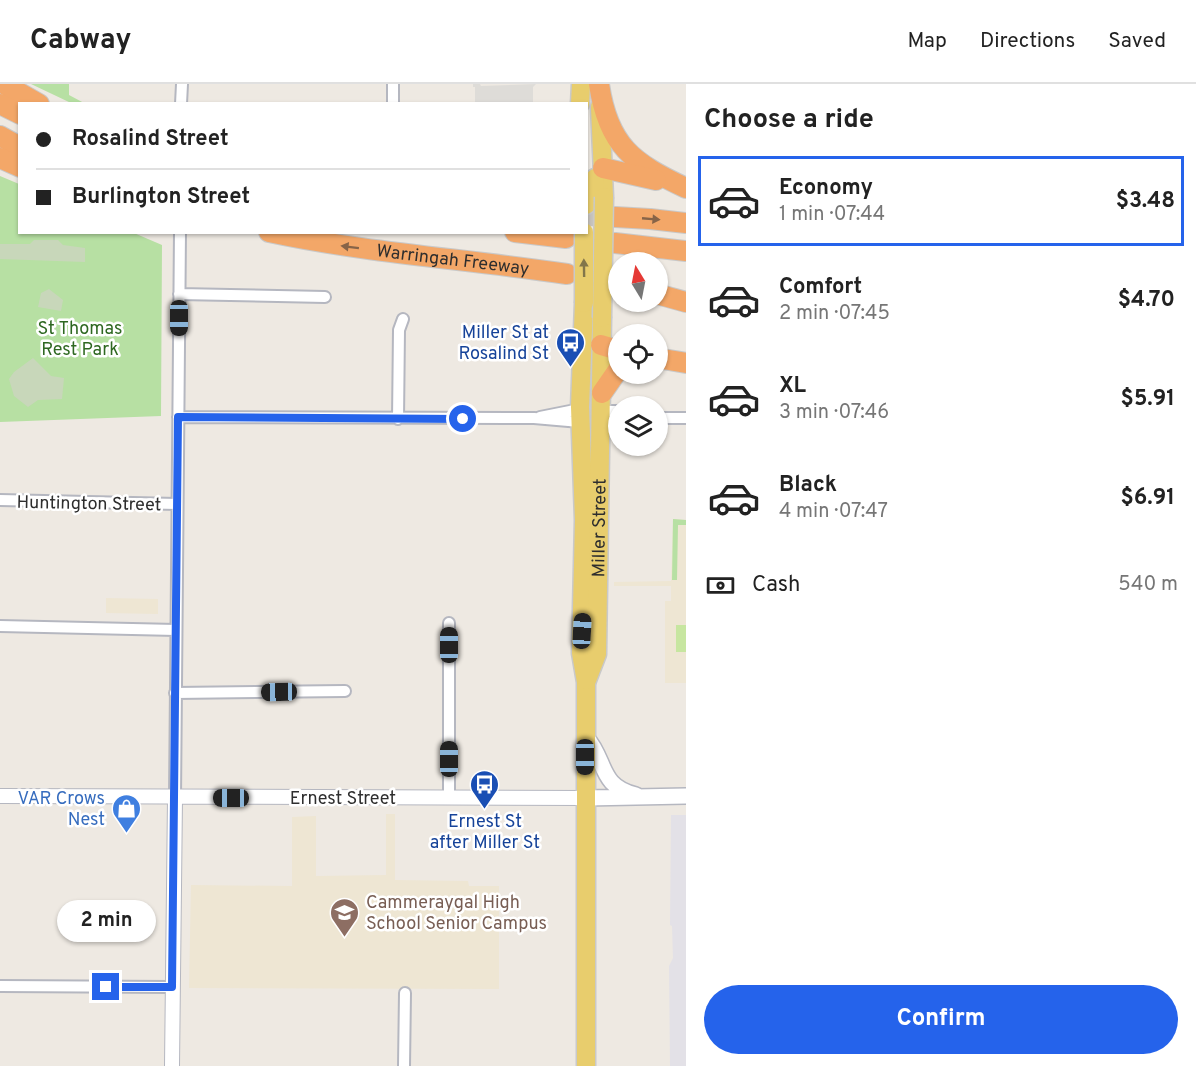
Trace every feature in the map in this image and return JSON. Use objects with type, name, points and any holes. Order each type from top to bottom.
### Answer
[{"type":"highway","points":[[4,84],[36,102]]},
{"type":"highway","points":[[599,84],[604,108],[621,146],[648,169],[686,189]]},
{"type":"highway","points":[[0,104],[18,113]]},
{"type":"highway","points":[[0,136],[18,146]]},
{"type":"highway","points":[[0,159],[18,166]]},
{"type":"highway","points":[[603,168],[631,173],[686,189]]},
{"type":"highway","points":[[615,218],[650,219],[686,224]]},
{"type":"highway","name":"Warringah Freeway","points":[[279,234],[331,245],[567,274]]},
{"type":"highway","name":"Warringah Freeway","points":[[555,234],[575,235]]},
{"type":"highway","points":[[615,243],[686,251]]},
{"type":"highway","points":[[668,297],[686,302]]},
{"type":"highway","points":[[668,360],[686,363]]},
{"type":"highway","points":[[600,413],[612,384]]},
{"type":"main road","points":[[580,84],[580,102]]},
{"type":"main road","name":"Miller Street","points":[[599,84],[603,168],[594,200],[590,318],[583,372],[589,399],[600,413]]},
{"type":"main road","name":"Miller Street","points":[[575,235],[590,318],[608,344]]},
{"type":"main road","name":"Miller Street","points":[[586,682],[597,654],[600,413],[608,360]]},
{"type":"main road","name":"Miller Street","points":[[586,1066],[586,682],[581,653],[584,585],[582,461],[588,428],[600,413]]},
{"type":"main road","points":[[585,737],[599,755],[608,780],[623,791],[642,797]]},
{"type":"main road","name":"Ernest Street","points":[[586,798],[686,796]]},
{"type":"street","points":[[182,84],[182,102]]},
{"type":"street","points":[[393,84],[393,102]]},
{"type":"street","points":[[171,1066],[180,234]]},
{"type":"street","points":[[179,294],[325,297]]},
{"type":"street","points":[[398,419],[399,330],[403,319]]},
{"type":"street","points":[[178,417],[534,418],[600,413]]},
{"type":"street","points":[[668,418],[686,418]]},
{"type":"street","name":"Huntington Street","points":[[0,500],[177,504]]},
{"type":"street","points":[[449,623],[449,798]]},
{"type":"street","points":[[0,626],[176,630]]},
{"type":"street","points":[[175,693],[345,691]]},
{"type":"street","name":"Ernest Street","points":[[0,796],[586,798]]},
{"type":"street","points":[[0,986],[172,987]]},
{"type":"street","points":[[404,1066],[405,993]]},
{"type":"shaded area","points":[[473,84],[481,86],[536,84],[533,87],[533,102],[475,102],[475,87]]},
{"type":"shaded area","points":[[673,519],[686,520],[686,683],[665,683],[665,601],[671,601],[671,586],[614,586],[614,582],[671,581]]},
{"type":"shaded area","points":[[106,598],[158,599],[158,614],[106,613]]},
{"type":"shaded area","name":"Cammeraygal High School Senior Campus","points":[[386,814],[395,814],[395,880],[468,881],[469,886],[499,886],[499,989],[189,988],[191,885],[292,886],[292,817],[316,816],[316,876],[386,875]]},
{"type":"shaded area","points":[[671,815],[686,815],[686,1066],[670,1066],[669,966],[673,958],[672,926],[670,925]]},
{"type":"green space","points":[[31,84],[69,84],[69,95],[82,102],[69,102]]},
{"type":"green space","name":"St Thomas Rest Park","points":[[0,176],[18,184],[18,234],[136,234],[162,245],[161,416],[0,422]]},
{"type":"green space","points":[[34,240],[58,240],[63,245],[85,248],[85,262],[0,259],[0,244],[30,244]]},
{"type":"green space","points":[[49,289],[63,300],[61,311],[38,307],[41,293]]},
{"type":"green space","points":[[33,358],[51,376],[64,378],[62,399],[38,400],[28,407],[14,396],[9,379],[14,372]]},
{"type":"green space","points":[[673,519],[686,520],[686,525],[678,525],[677,580],[672,580]]},
{"type":"green space","points":[[676,625],[686,625],[686,652],[676,652]]},
{"type":"tunnel","points":[[588,216],[615,217]]},
{"type":"place","name":"Miller St at Rosalind St","points":[[570,368]]},
{"type":"place","name":"Ernest St after Miller St","points":[[485,810]]},
{"type":"place","name":"VAR Crows Nest","points":[[126,834]]},
{"type":"place","name":"Cammeraygal High School Senior Campus","points":[[345,938]]},
{"type":"route","points":[[106,987],[172,987],[178,417],[463,419]]}]
